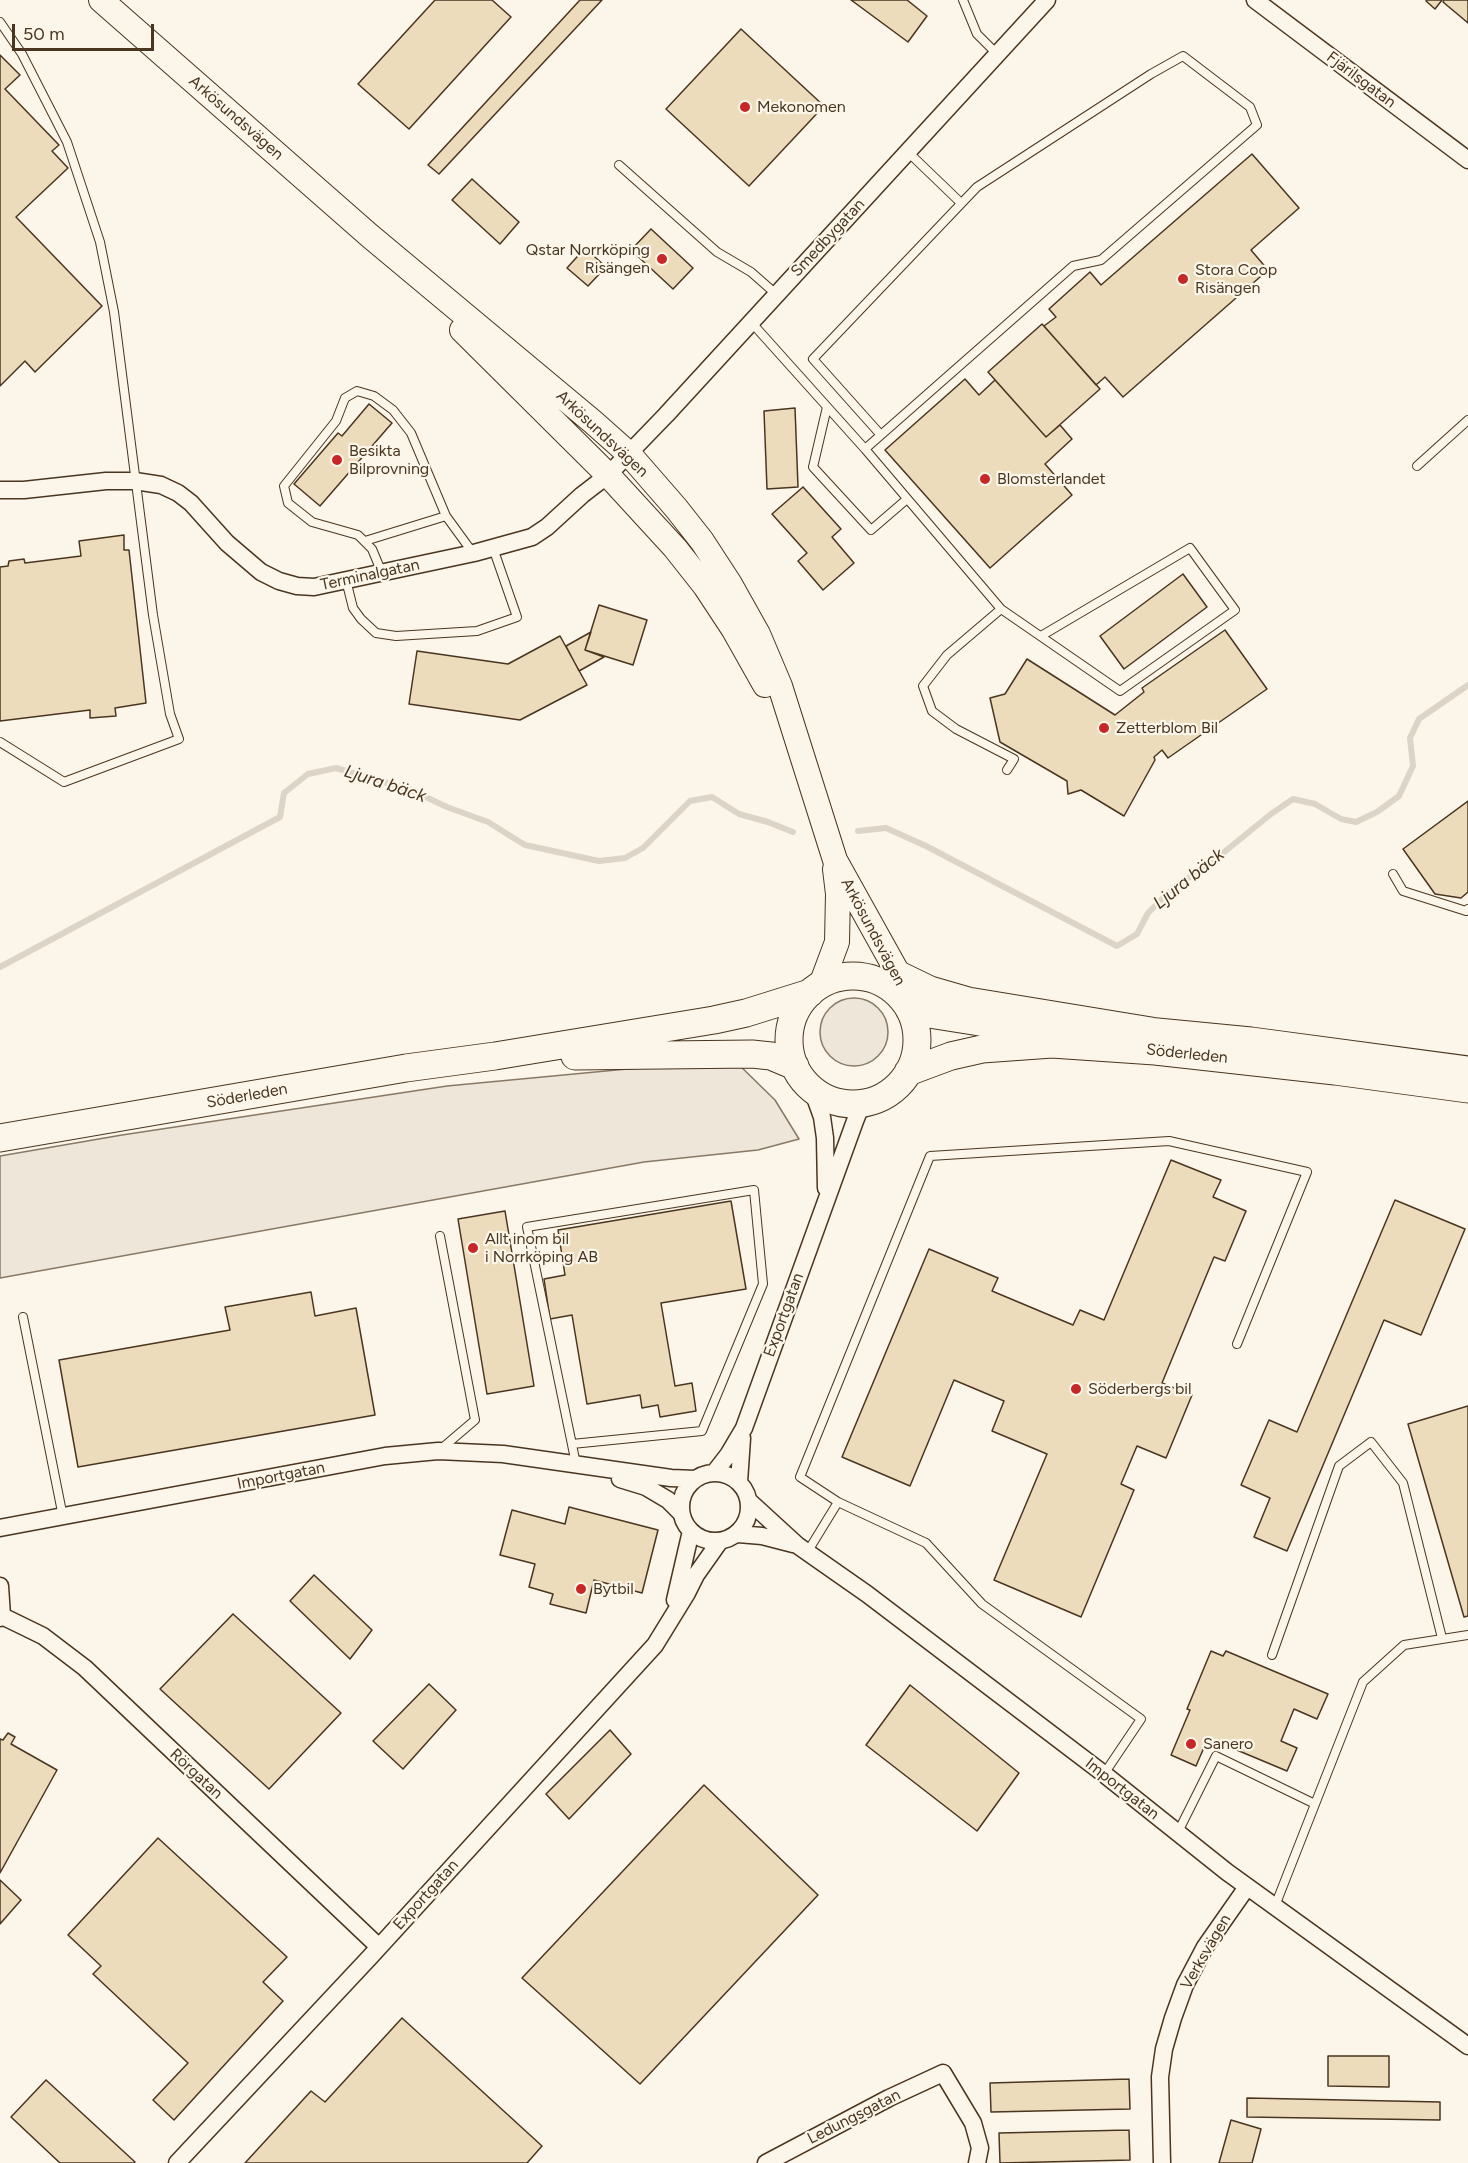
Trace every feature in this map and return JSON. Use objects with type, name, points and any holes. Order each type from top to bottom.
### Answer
[{"type":"main road","name":"Arkösundsvägen","points":[[101,0],[370,236],[629,454],[702,541],[730,584],[763,645],[780,686],[835,860],[899,975],[908,1008]]},
{"type":"main road","name":"Arkösundsvägen","points":[[370,236],[608,475],[675,549],[705,586],[750,657],[799,749]]},
{"type":"main road","name":"Arkösundsvägen","points":[[816,989],[837,942],[838,894],[835,860]]},
{"type":"main road","name":"Söderleden","points":[[899,975],[930,990],[968,1001],[1151,1031],[1468,1070]]},
{"type":"main road","points":[[847,976],[874,980],[897,994],[908,1008],[917,1035],[915,1054],[908,1072],[891,1092],[866,1102],[852,1104],[838,1102],[812,1089],[792,1054],[791,1024],[798,1007],[816,989],[847,976]]},
{"type":"main road","name":"Söderleden","points":[[0,1138],[406,1068],[495,1056],[714,1020],[746,1013],[816,989]]},
{"type":"main road","name":"Söderleden","points":[[908,1008],[992,1024],[1151,1031]]},
{"type":"main road","name":"Söderleden","points":[[495,1056],[567,1056],[723,1036],[769,1036],[792,1054]]},
{"type":"main road","name":"Söderleden","points":[[908,1072],[951,1056],[982,1049],[1052,1044],[1155,1050],[1468,1089]]},
{"type":"street","name":"Smedbygatan","points":[[608,475],[1047,0]]},
{"type":"street","name":"Fjärilsgatan","points":[[1255,0],[1468,160]]},
{"type":"street","name":"Terminalgatan","points":[[0,490],[24,490],[106,481],[135,481],[161,485],[178,493],[207,519],[243,559],[261,572],[279,581],[297,586],[314,587],[493,549],[531,537],[547,527],[608,475]]},
{"type":"street","name":"Exportgatan","points":[[812,1089],[822,1117],[825,1138],[825,1202]]},
{"type":"street","name":"Exportgatan","points":[[739,1482],[739,1456],[744,1428],[859,1111],[866,1102]]},
{"type":"street","name":"Exportgatan","points":[[714,1473],[744,1428]]},
{"type":"street","name":"Importgatan","points":[[0,1528],[385,1456],[438,1451],[503,1454],[671,1478],[695,1479]]},
{"type":"street","name":"Importgatan","points":[[570,1463],[646,1487],[668,1500],[681,1513]]},
{"type":"street","points":[[707,1473],[714,1473],[728,1475],[739,1482],[748,1494],[750,1502],[748,1519],[738,1534],[720,1541],[699,1538],[685,1523],[681,1513],[683,1494],[695,1479],[707,1473]]},
{"type":"street","name":"Importgatan","points":[[750,1502],[803,1548],[1104,1774],[1247,1887],[1468,2046]]},
{"type":"street","name":"Exportgatan","points":[[669,1622],[691,1531]]},
{"type":"street","name":"Importgatan","points":[[738,1534],[762,1536],[803,1548]]},
{"type":"street","name":"Exportgatan","points":[[177,2163],[379,1947],[655,1645],[708,1556],[720,1541]]},
{"type":"street","points":[[0,1586],[1,1617]]},
{"type":"street","name":"Rörgatan","points":[[1,1617],[43,1636],[85,1668],[379,1947]]},
{"type":"street","name":"Verksvägen","points":[[1162,2163],[1160,2077],[1164,2049],[1173,2018],[1185,1985],[1204,1947],[1247,1887]]},
{"type":"street","name":"Ledungsgatan","points":[[766,2163],[889,2098],[943,2073],[973,2123],[980,2148],[978,2163]]},
{"type":"lane","points":[[963,0],[977,34],[997,54]]},
{"type":"lane","points":[[0,22],[22,54],[67,142],[100,243],[114,312],[153,615],[170,714],[179,739],[64,782],[0,742]]},
{"type":"lane","points":[[865,449],[1073,266],[1101,260],[1257,124],[1250,107],[1183,56],[1151,74],[977,187],[813,358],[880,434]]},
{"type":"lane","points":[[908,152],[961,203]]},
{"type":"lane","points":[[619,165],[717,252],[751,272],[776,294]]},
{"type":"lane","points":[[751,322],[865,449],[1001,609],[1120,691],[1234,610],[1190,548],[1041,636]]},
{"type":"lane","points":[[382,573],[376,557],[365,541],[358,535],[312,522],[288,502],[284,486],[336,420],[345,398],[357,392],[374,396],[393,410],[411,433],[446,516],[474,553]]},
{"type":"lane","points":[[827,407],[813,467],[871,530],[907,499]]},
{"type":"lane","points":[[1417,466],[1468,420]]},
{"type":"lane","points":[[365,541],[446,516]]},
{"type":"lane","points":[[346,580],[353,608],[376,633],[396,636],[477,631],[517,617],[493,549]]},
{"type":"lane","points":[[1001,609],[947,655],[923,686],[932,711],[956,729],[1014,759],[1007,770]]},
{"type":"lane","points":[[1393,874],[1403,891],[1466,911],[1468,909]]},
{"type":"lane","points":[[1104,1774],[1140,1719],[982,1604],[926,1543],[838,1502],[800,1477],[930,1156],[1169,1141],[1307,1172],[1237,1344]]},
{"type":"lane","points":[[570,1463],[572,1444],[526,1227],[754,1190],[763,1284],[702,1431],[572,1444]]},
{"type":"lane","points":[[438,1451],[475,1420],[440,1236]]},
{"type":"lane","points":[[23,1317],[63,1517]]},
{"type":"lane","points":[[1272,1655],[1339,1466],[1371,1442],[1403,1483],[1442,1638]]},
{"type":"lane","points":[[803,1548],[838,1502]]},
{"type":"lane","points":[[1275,1906],[1363,1682],[1404,1645],[1468,1635]]},
{"type":"lane","points":[[1178,1832],[1216,1756],[1315,1804]]},
{"type":"shaded area","points":[[847,998],[861,998],[873,1003],[883,1013],[888,1032],[883,1051],[873,1061],[861,1066],[847,1066],[835,1061],[825,1051],[820,1039],[820,1025],[825,1013],[835,1003]]},
{"type":"shaded area","points":[[733,1059],[775,1100],[799,1139],[758,1150],[644,1162],[0,1278],[0,1156],[122,1135],[447,1086]]},
{"type":"building","points":[[435,0],[492,0],[511,17],[409,129],[358,84]]},
{"type":"building","points":[[580,0],[602,0],[439,174],[428,165]]},
{"type":"building","points":[[851,0],[907,0],[927,16],[908,42]]},
{"type":"building","points":[[1427,0],[1442,0],[1435,9]]},
{"type":"building","points":[[1444,0],[1468,0],[1468,23],[1443,2]]},
{"type":"building","name":"Mekonomen","points":[[741,29],[824,106],[749,186],[666,109]]},
{"type":"building","points":[[0,55],[20,75],[5,89],[59,145],[52,151],[68,168],[16,217],[102,306],[35,372],[25,361],[0,386]]},
{"type":"building","name":"Stora Coop Risängen","points":[[1252,154],[1299,208],[1251,250],[1268,270],[1123,397],[1105,377],[1096,385],[1044,326],[1056,317],[1049,309],[1090,272],[1101,285]]},
{"type":"building","points":[[472,179],[519,222],[500,244],[452,200]]},
{"type":"building","name":"Qstar Norrköping Risängen","points":[[651,229],[693,268],[673,289],[631,250]]},
{"type":"building","points":[[585,248],[606,267],[588,286],[567,268]]},
{"type":"building","points":[[1042,324],[1100,389],[1046,437],[988,372]]},
{"type":"building","name":"Blomsterlandet","points":[[965,379],[979,395],[995,380],[1046,437],[1060,425],[1072,439],[1045,464],[1072,495],[990,568],[885,450]]},
{"type":"building","name":"Besikta Bilprovning","points":[[369,404],[392,423],[320,506],[294,484],[338,433],[342,436]]},
{"type":"building","points":[[795,408],[798,487],[767,489],[764,411]]},
{"type":"building","points":[[803,487],[841,529],[832,537],[854,563],[823,590],[798,561],[807,553],[772,514]]},
{"type":"building","points":[[124,535],[124,550],[129,550],[146,703],[115,708],[116,716],[90,718],[90,710],[0,721],[0,567],[8,566],[9,561],[24,559],[25,563],[81,556],[79,541]]},
{"type":"building","points":[[1183,574],[1207,607],[1124,669],[1100,636]]},
{"type":"building","points":[[599,605],[647,620],[633,665],[585,650]]},
{"type":"building","name":"Zetterblom Bil","points":[[1225,630],[1267,689],[1168,758],[1162,750],[1154,757],[1155,760],[1124,816],[1081,790],[1068,794],[1067,781],[1000,742],[990,698],[1005,694],[1027,659],[1115,715],[1144,692],[1142,688]]},
{"type":"building","points":[[591,632],[585,650],[604,657],[579,671],[566,646]]},
{"type":"building","points":[[560,636],[587,685],[520,720],[409,704],[417,651],[508,664]]},
{"type":"building","points":[[1468,801],[1468,892],[1461,898],[1435,894],[1403,849]]},
{"type":"building","name":"Söderbergs bil","points":[[1171,1160],[1221,1180],[1213,1197],[1246,1211],[1225,1261],[1214,1257],[1162,1383],[1192,1395],[1166,1458],[1137,1446],[1121,1484],[1134,1490],[1081,1617],[994,1580],[1047,1454],[992,1431],[1004,1401],[954,1380],[910,1486],[842,1457],[929,1249],[998,1278],[992,1291],[1073,1325],[1080,1310],[1104,1320]]},
{"type":"building","points":[[1395,1200],[1465,1229],[1421,1335],[1384,1320],[1287,1551],[1254,1537],[1270,1498],[1241,1485],[1269,1420],[1297,1432]]},
{"type":"building","points":[[731,1201],[746,1289],[661,1303],[675,1386],[692,1383],[696,1411],[660,1417],[658,1405],[642,1408],[640,1395],[587,1404],[572,1315],[550,1319],[544,1279],[565,1275],[558,1230]]},
{"type":"building","points":[[505,1211],[534,1386],[487,1394],[458,1219]]},
{"type":"building","points":[[311,1292],[315,1316],[356,1308],[375,1415],[78,1467],[59,1360],[230,1330],[225,1307]]},
{"type":"building","points":[[1468,1406],[1468,1616],[1464,1617],[1408,1424]]},
{"type":"building","points":[[569,1507],[658,1530],[642,1593],[594,1580],[586,1613],[550,1604],[553,1594],[529,1587],[535,1564],[500,1555],[512,1510],[565,1524]]},
{"type":"building","points":[[314,1575],[372,1630],[350,1659],[290,1601]]},
{"type":"building","points":[[233,1614],[341,1713],[269,1789],[160,1689]]},
{"type":"building","points":[[1211,1651],[1223,1656],[1226,1651],[1328,1694],[1317,1719],[1294,1709],[1281,1741],[1297,1748],[1287,1771],[1208,1738],[1196,1766],[1171,1755]]},
{"type":"building","points":[[429,1684],[456,1710],[403,1769],[373,1741]]},
{"type":"building","points":[[910,1685],[1019,1773],[977,1831],[866,1745]]},
{"type":"building","points":[[610,1730],[631,1754],[569,1819],[546,1794]]},
{"type":"building","points":[[8,1733],[15,1737],[11,1744],[57,1770],[0,1873],[0,1739],[3,1740]]},
{"type":"building","points":[[704,1785],[818,1895],[640,2084],[522,1978]]},
{"type":"building","points":[[158,1838],[287,1957],[263,1982],[283,2001],[174,2120],[153,2100],[188,2063],[93,1974],[101,1966],[68,1935]]},
{"type":"building","points":[[0,1880],[21,1900],[0,1924]]},
{"type":"building","points":[[402,2018],[542,2146],[527,2163],[245,2163],[311,2091],[325,2102]]},
{"type":"building","points":[[1328,2056],[1389,2056],[1389,2087],[1328,2086]]},
{"type":"building","points":[[1129,2079],[1130,2109],[991,2112],[990,2083]]},
{"type":"building","points":[[46,2080],[135,2162],[60,2163],[11,2117]]},
{"type":"building","points":[[1247,2098],[1440,2102],[1440,2120],[1247,2117]]},
{"type":"building","points":[[1231,2120],[1261,2129],[1252,2163],[1219,2163]]},
{"type":"building","points":[[1129,2130],[1130,2160],[1000,2163],[999,2133]]},
{"type":"waterway","name":"Ljura bäck","points":[[858,831],[886,828],[926,846],[1117,946],[1137,934],[1148,913],[1173,888],[1207,866],[1293,799],[1315,804],[1341,819],[1356,822],[1377,812],[1399,796],[1413,766],[1410,738],[1419,719],[1468,685]]},
{"type":"waterway","name":"Ljura bäck","points":[[0,967],[280,817],[284,793],[308,774],[336,768],[411,790],[447,807],[488,822],[525,845],[599,861],[625,858],[643,848],[690,801],[712,797],[739,814],[793,832]]},
{"type":"place","name":"Mekonomen","points":[[745,107]]},
{"type":"place","name":"Qstar Norrköping Risängen","points":[[662,259]]},
{"type":"place","name":"Stora Coop Risängen","points":[[1183,279]]},
{"type":"place","name":"Besikta Bilprovning","points":[[337,460]]},
{"type":"place","name":"Blomsterlandet","points":[[985,479]]},
{"type":"place","name":"Zetterblom Bil","points":[[1104,728]]},
{"type":"place","name":"Allt inom bil i Norrköping AB","points":[[473,1248]]},
{"type":"place","name":"Söderbergs bil","points":[[1076,1389]]},
{"type":"place","name":"Bytbil","points":[[581,1589]]},
{"type":"place","name":"Sanero","points":[[1191,1744]]}]
